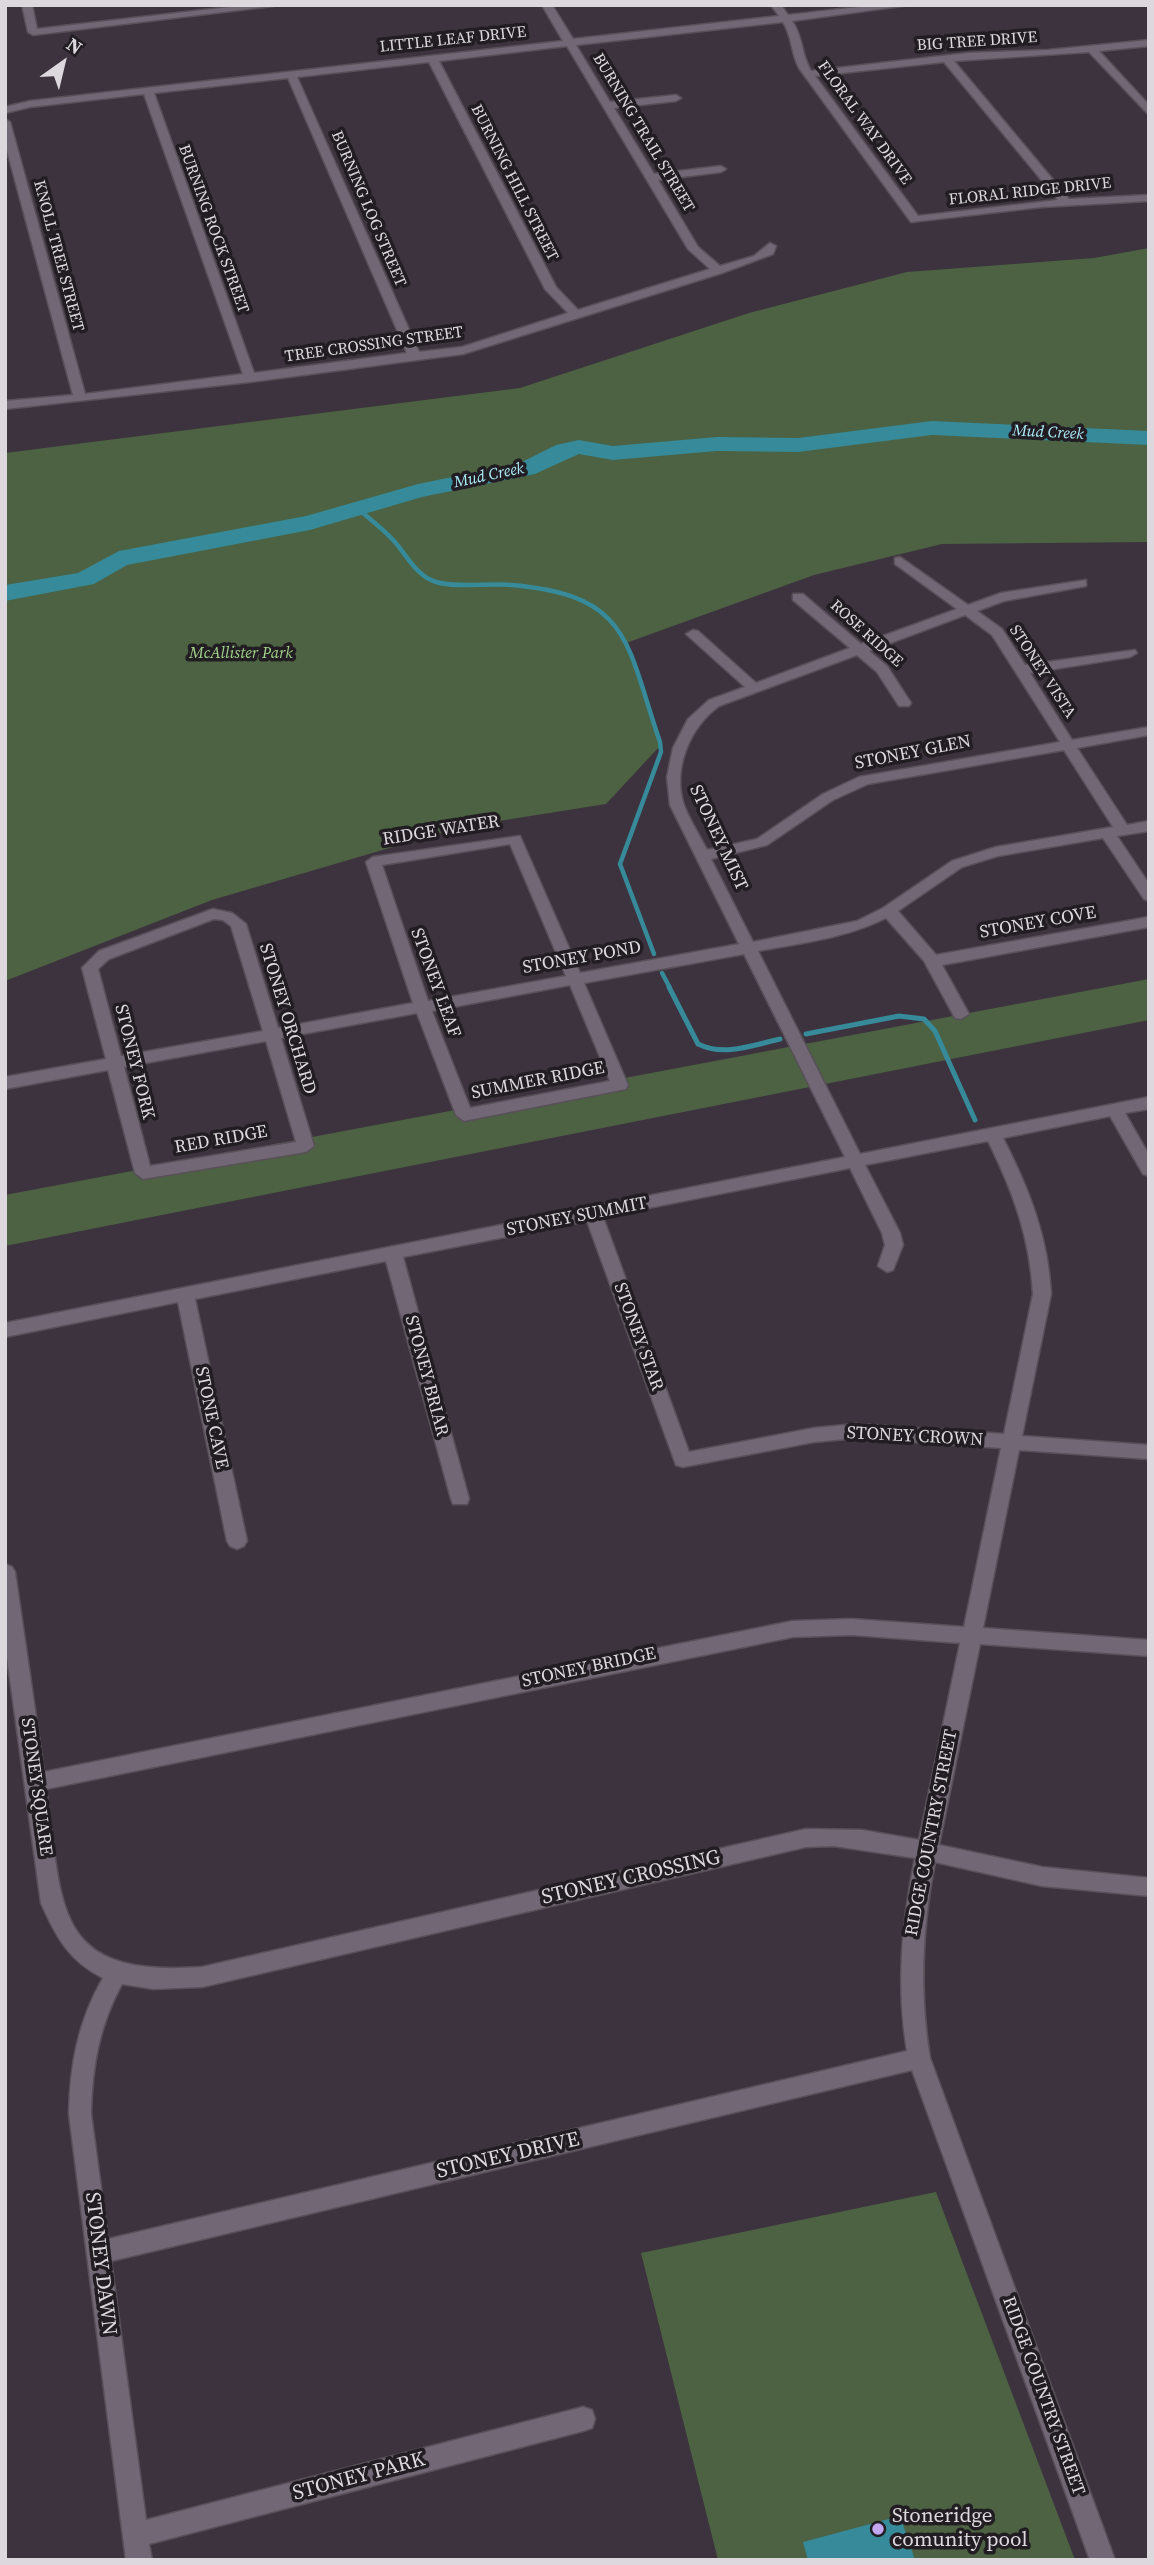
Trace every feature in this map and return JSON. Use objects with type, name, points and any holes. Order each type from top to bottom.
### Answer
[{"type":"street","points":[[27,5],[33,32],[178,10],[275,5]]},
{"type":"street","name":"BURNING TRAIL STREET","points":[[547,5],[694,249],[718,271]]},
{"type":"street","name":"FLORAL WAY DRIVE","points":[[776,5],[794,31],[797,54],[808,74],[915,220]]},
{"type":"street","name":"LITTLE LEAF DRIVE","points":[[5,110],[148,90],[904,5]]},
{"type":"street","name":"BIG TREE DRIVE","points":[[808,74],[947,59],[1149,43]]},
{"type":"street","points":[[1092,49],[1149,111]]},
{"type":"street","name":"BURNING HILL STREET","points":[[432,58],[551,289],[577,316]]},
{"type":"street","points":[[947,59],[1066,202]]},
{"type":"street","name":"BURNING LOG STREET","points":[[292,74],[415,357]]},
{"type":"street","name":"BURNING ROCK STREET","points":[[148,90],[250,378]]},
{"type":"street","points":[[608,106],[676,98]]},
{"type":"street","name":"KNOLL TREE STREET","points":[[5,122],[80,398]]},
{"type":"street","points":[[652,177],[721,169]]},
{"type":"street","name":"FLORAL RIDGE DRIVE","points":[[915,220],[1066,202],[1149,198]]},
{"type":"street","name":"TREE CROSSING STREET","points":[[5,405],[250,378],[478,347],[765,255],[770,246]]},
{"type":"street","name":"STONEY VISTA","points":[[900,561],[997,632],[1068,744],[1149,896]]},
{"type":"street","name":"STONEY MIST","points":[[887,1266],[894,1245],[677,805],[673,788],[675,763],[698,715],[714,703],[965,610],[1024,591],[1081,583]]},
{"type":"street","name":"ROSE RIDGE","points":[[798,597],[882,669],[904,703]]},
{"type":"street","points":[[693,634],[754,688]]},
{"type":"street","points":[[1020,670],[1130,653]]},
{"type":"street","name":"STONEY GLEN","points":[[702,856],[762,842],[828,797],[855,783],[1149,731]]},
{"type":"street","name":"STONEY POND","points":[[5,1083],[835,932],[862,924],[888,911],[957,864],[996,852],[1149,826]]},
{"type":"street","name":"RIDGE WATER","points":[[373,862],[515,839],[575,979]]},
{"type":"street","name":"STONEY LEAF","points":[[373,862],[422,1006],[464,1115]]},
{"type":"street","points":[[888,911],[918,937],[934,961],[961,1014]]},
{"type":"street","name":"STONEY ORCHARD","points":[[93,961],[204,915],[220,914],[238,924],[269,1033],[306,1146]]},
{"type":"street","name":"STONEY COVE","points":[[934,961],[1149,922]]},
{"type":"street","name":"STONEY FORK","points":[[93,961],[90,968],[143,1173]]},
{"type":"street","name":"SUMMER RIDGE","points":[[464,1115],[620,1085],[575,979]]},
{"type":"street","name":"STONEY SUMMIT","points":[[5,1330],[1149,1103]]},
{"type":"street","points":[[1115,1110],[1149,1170]]},
{"type":"street","name":"RIDGE COUNTRY STREET","points":[[993,1134],[1031,1215],[1042,1265],[1042,1294],[916,1905],[911,1952],[911,2014],[919,2058],[1103,2560]]},
{"type":"street","name":"RED RIDGE","points":[[143,1173],[306,1146]]},
{"type":"street","name":"STONEY STAR","points":[[593,1214],[682,1460]]},
{"type":"street","name":"STONEY BRIAR","points":[[393,1253],[460,1499]]},
{"type":"street","name":"STONE CAVE","points":[[185,1295],[237,1541]]},
{"type":"street","name":"STONEY CROWN","points":[[682,1460],[814,1435],[856,1431],[1149,1452]]},
{"type":"street","name":"STONEY SQUARE","points":[[5,1572],[52,1903],[59,1926],[71,1943],[88,1959],[116,1975]]},
{"type":"street","name":"STONEY BRIDGE","points":[[35,1782],[793,1629],[852,1627],[1149,1648]]},
{"type":"street","name":"STONEY CROSSING","points":[[116,1975],[161,1981],[202,1977],[806,1838],[834,1836],[867,1839],[1028,1874],[1149,1887]]},
{"type":"street","name":"STONEY DAWN","points":[[116,1975],[86,2038],[80,2082],[80,2114],[139,2560]]},
{"type":"street","name":"STONEY DRIVE","points":[[98,2253],[919,2058]]},
{"type":"street","name":"STONEY PARK","points":[[136,2535],[583,2419]]},
{"type":"green space","name":"McAllister Park","points":[[1149,248],[1149,542],[942,544],[814,575],[626,643],[660,746],[606,804],[461,827],[212,900],[5,981],[5,453],[520,388],[749,313],[907,272],[1094,258]]},
{"type":"green space","points":[[1149,979],[1149,1020],[5,1246],[5,1195]]},
{"type":"green space","points":[[936,2192],[1075,2560],[718,2560],[641,2253]]},
{"type":"water","name":"Stoneridge comunity pool","points":[[900,2516],[915,2560],[808,2560],[803,2542]]},
{"type":"waterway","name":"Mud Creek","points":[[5,593],[85,579],[119,559],[310,523],[418,491],[527,469],[564,450],[579,447],[613,453],[717,444],[798,445],[932,428],[1149,438]]},
{"type":"waterway","points":[[358,509],[390,537],[429,579],[454,585],[511,585],[551,591],[581,600],[602,613],[618,630],[630,652],[660,742],[661,752],[620,864],[654,954]]},
{"type":"waterway","points":[[662,973],[670,988]]},
{"type":"waterway","points":[[669,987],[698,1044],[728,1050],[780,1039]]},
{"type":"waterway","points":[[806,1034],[899,1016],[924,1019],[935,1031],[975,1120]]},
{"type":"place","name":"Stoneridge comunity pool","points":[[878,2529]]}]
